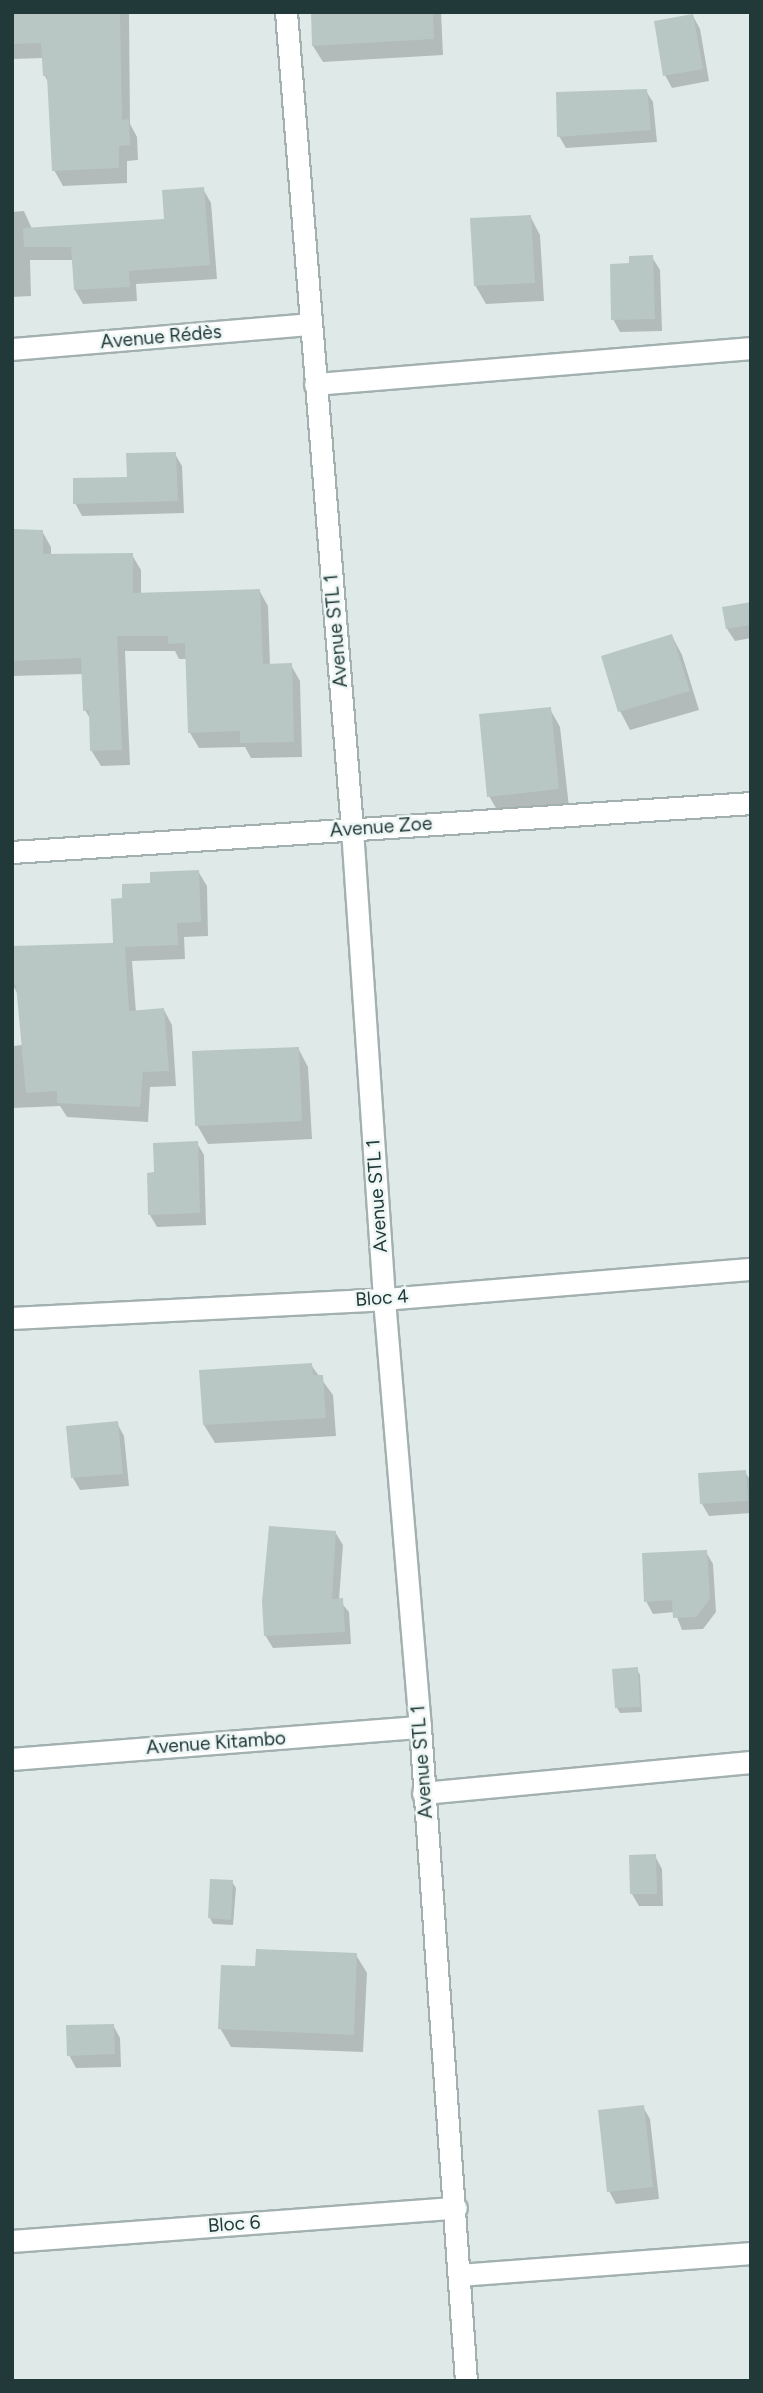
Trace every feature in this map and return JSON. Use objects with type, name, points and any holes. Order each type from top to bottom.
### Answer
[{"type":"street","name":"Avenue STL 1","points":[[286,12],[352,829],[384,1299],[456,2208],[466,2381]]},
{"type":"street","name":"Avenue Rédès","points":[[12,349],[310,324]]},
{"type":"street","points":[[315,384],[751,348]]},
{"type":"street","name":"Avenue Zoe","points":[[12,852],[751,803]]},
{"type":"street","name":"Bloc 4","points":[[12,1318],[384,1299],[751,1269]]},
{"type":"street","name":"Avenue Kitambo","points":[[12,1759],[420,1727]]},
{"type":"street","points":[[423,1793],[751,1762]]},
{"type":"street","name":"Bloc 6","points":[[12,2241],[456,2208]]},
{"type":"street","points":[[460,2275],[751,2253]]},
{"type":"building","points":[[12,12],[120,12],[122,120],[129,119],[130,145],[119,146],[119,168],[52,171],[47,76],[43,76],[41,43],[12,44]]},
{"type":"building","points":[[311,12],[433,12],[434,39],[312,46]]},
{"type":"building","points":[[693,14],[703,69],[663,76],[654,21]]},
{"type":"building","points":[[647,89],[651,130],[557,137],[556,92]]},
{"type":"building","points":[[204,187],[210,265],[129,271],[130,287],[74,290],[71,247],[24,247],[23,228],[164,219],[162,190]]},
{"type":"building","points":[[531,215],[535,283],[474,286],[470,218]]},
{"type":"building","points":[[653,255],[655,319],[611,320],[610,264],[629,263],[629,256]]},
{"type":"building","points":[[176,452],[178,501],[73,504],[73,478],[127,477],[126,453]]},
{"type":"building","points":[[12,529],[43,530],[43,554],[133,553],[133,593],[260,589],[263,664],[292,663],[294,742],[240,743],[240,731],[188,733],[185,643],[168,644],[168,636],[117,636],[122,750],[90,751],[89,710],[83,711],[81,658],[12,661]]},
{"type":"building","points":[[751,602],[751,625],[726,629],[722,607]]},
{"type":"building","points":[[672,634],[690,691],[618,712],[601,656]]},
{"type":"building","points":[[551,707],[559,789],[487,797],[479,714]]},
{"type":"building","points":[[199,870],[201,922],[177,923],[178,945],[125,947],[129,1011],[164,1008],[169,1071],[143,1072],[140,1107],[57,1103],[57,1091],[26,1093],[16,985],[12,986],[12,946],[113,943],[111,899],[122,898],[122,884],[150,883],[150,872]]},
{"type":"building","points":[[299,1047],[302,1121],[195,1126],[192,1051]]},
{"type":"building","points":[[198,1141],[200,1213],[148,1215],[147,1173],[154,1172],[153,1143]]},
{"type":"building","points":[[312,1363],[313,1375],[323,1375],[326,1418],[203,1425],[199,1370]]},
{"type":"building","points":[[118,1421],[123,1474],[71,1478],[66,1426]]},
{"type":"building","points":[[746,1470],[748,1501],[700,1504],[698,1473]]},
{"type":"building","points":[[269,1526],[336,1531],[332,1599],[343,1598],[345,1632],[264,1636],[262,1602]]},
{"type":"building","points":[[707,1550],[710,1599],[696,1617],[673,1618],[672,1600],[644,1602],[642,1553]]},
{"type":"building","points":[[638,1667],[640,1707],[615,1708],[612,1669]]},
{"type":"building","points":[[656,1854],[657,1894],[630,1894],[629,1855]]},
{"type":"building","points":[[210,1879],[233,1880],[231,1920],[208,1918]]},
{"type":"building","points":[[256,1949],[357,1953],[354,2035],[218,2029],[221,1965],[255,1966]]},
{"type":"building","points":[[114,2024],[115,2054],[67,2056],[66,2025]]},
{"type":"building","points":[[644,2105],[653,2187],[607,2192],[598,2110]]}]
